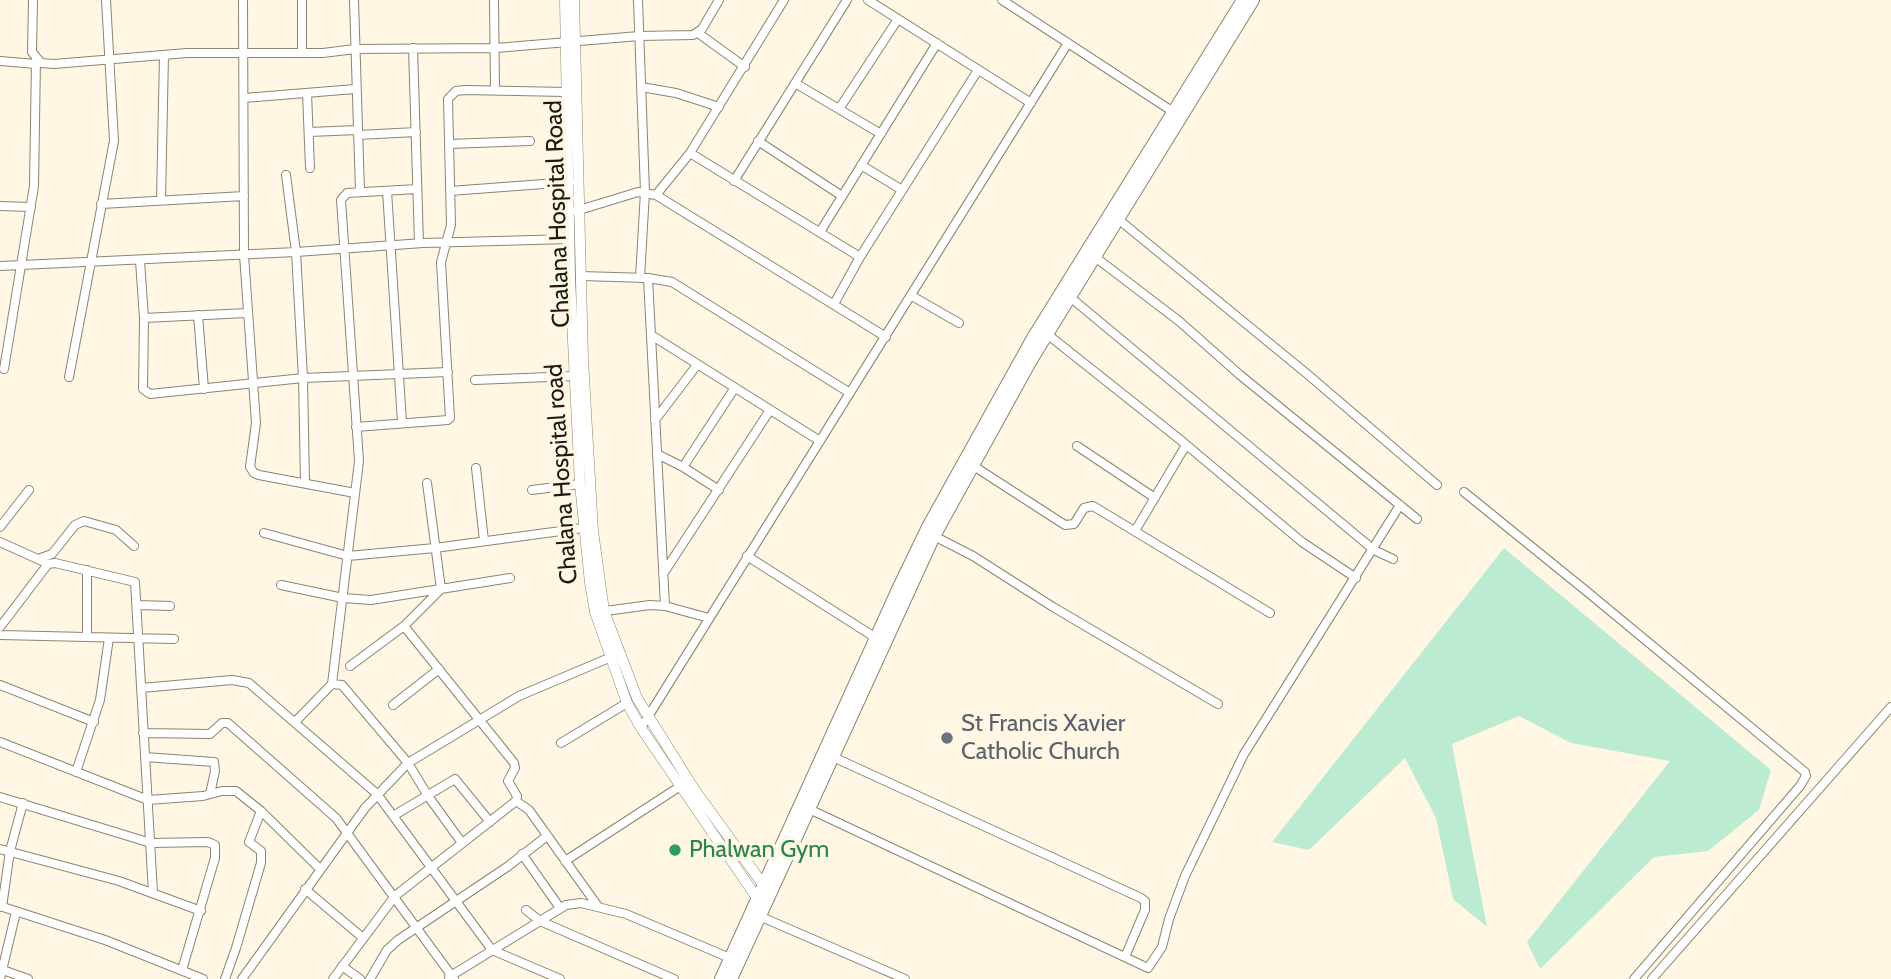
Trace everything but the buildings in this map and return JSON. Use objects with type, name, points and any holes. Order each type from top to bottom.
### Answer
[{"type":"main road","points":[[766,890],[833,757],[934,536],[972,465],[1047,334],[1118,219],[1243,0]]},
{"type":"main road","points":[[731,979],[766,890],[914,554],[1015,368],[1253,0]]},
{"type":"main road","points":[[721,979],[730,958],[760,908]]},
{"type":"street","points":[[4,369],[31,207],[35,166],[36,61],[32,52],[33,0]]},
{"type":"street","points":[[69,377],[114,141],[106,0]]},
{"type":"street","points":[[243,0],[244,255],[256,423],[251,470],[259,475],[355,493]]},
{"type":"street","points":[[302,0],[302,53]]},
{"type":"street","points":[[354,0],[360,192]]},
{"type":"street","points":[[494,0],[495,90]]},
{"type":"street","name":"Chalana Hospital road","points":[[565,0],[570,43],[566,92],[570,183],[574,211],[570,239],[580,484],[583,528],[609,658],[627,703],[641,728],[760,908]]},
{"type":"street","name":"Chalana Hospital Road","points":[[574,0],[570,43],[574,211],[581,276],[583,360],[600,612],[631,684],[648,714],[694,789],[766,890]]},
{"type":"street","points":[[638,0],[645,192],[644,278],[651,335],[665,606]]},
{"type":"street","points":[[698,33],[719,0]]},
{"type":"street","points":[[656,195],[690,153],[784,0]]},
{"type":"street","points":[[733,181],[846,0]]},
{"type":"street","points":[[869,0],[1031,103]]},
{"type":"street","points":[[1006,1],[1178,114]]},
{"type":"street","points":[[839,109],[898,19]]},
{"type":"street","points":[[0,61],[54,64],[164,55],[496,48],[698,33],[745,66]]},
{"type":"street","points":[[820,232],[937,43]]},
{"type":"street","points":[[641,728],[1068,43]]},
{"type":"street","points":[[413,48],[419,243]]},
{"type":"street","points":[[161,200],[164,55]]},
{"type":"street","points":[[834,304],[860,257],[978,70]]},
{"type":"street","points":[[795,83],[881,134]]},
{"type":"street","points":[[641,87],[676,93],[719,107]]},
{"type":"street","points":[[244,98],[355,89]]},
{"type":"street","points":[[356,427],[448,421],[450,418],[441,262],[451,225],[448,99],[452,94],[466,90],[566,92]]},
{"type":"street","points":[[307,93],[310,168]]},
{"type":"street","points":[[309,132],[415,132]]},
{"type":"street","points":[[449,144],[530,141]]},
{"type":"street","points":[[758,141],[842,196]]},
{"type":"street","points":[[690,153],[860,257]]},
{"type":"street","points":[[861,165],[902,190]]},
{"type":"street","points":[[286,175],[296,253],[305,482]]},
{"type":"street","points":[[450,191],[570,183]]},
{"type":"street","points":[[332,684],[359,461],[341,200],[347,193],[417,189]]},
{"type":"street","points":[[387,191],[402,422]]},
{"type":"street","points":[[574,211],[638,192],[656,195],[886,337]]},
{"type":"street","points":[[101,204],[244,196]]},
{"type":"street","points":[[0,206],[31,207]]},
{"type":"street","points":[[1118,219],[1306,373],[1437,485]]},
{"type":"street","points":[[0,266],[296,253],[419,243],[570,239]]},
{"type":"street","points":[[1095,257],[1178,321],[1417,519]]},
{"type":"street","points":[[140,261],[144,318],[143,388],[146,392],[204,389],[303,378],[448,372]]},
{"type":"street","points":[[581,276],[644,278],[663,280],[679,286],[850,393]]},
{"type":"street","points":[[912,296],[959,323]]},
{"type":"street","points":[[1070,297],[1374,550],[1393,559]]},
{"type":"street","points":[[144,318],[247,313]]},
{"type":"street","points":[[198,315],[204,389]]},
{"type":"street","points":[[1047,334],[1302,542],[1356,578]]},
{"type":"street","points":[[651,335],[820,441]]},
{"type":"street","points":[[655,420],[697,365]]},
{"type":"street","points":[[475,380],[575,376]]},
{"type":"street","points":[[683,467],[734,389]]},
{"type":"street","points":[[663,573],[769,410]]},
{"type":"street","points":[[1135,531],[1186,445]]},
{"type":"street","points":[[1077,446],[1155,498]]},
{"type":"street","points":[[657,454],[719,489]]},
{"type":"street","points":[[972,465],[1065,524],[1074,524],[1084,508],[1093,506],[1270,613]]},
{"type":"street","points":[[476,468],[484,541]]},
{"type":"street","points":[[427,483],[441,589]]},
{"type":"street","points":[[532,490],[580,484]]},
{"type":"street","points":[[0,527],[29,490]]},
{"type":"street","points":[[1464,492],[1805,772],[1806,776],[1800,786],[1634,979]]},
{"type":"street","points":[[808,809],[1148,968],[1162,947],[1185,876],[1228,782],[1400,505]]},
{"type":"street","points":[[38,559],[52,554],[75,525],[83,521],[116,530],[134,546]]},
{"type":"street","points":[[264,533],[348,556],[435,548],[583,528]]},
{"type":"street","points":[[934,536],[973,556],[1053,607],[1218,704]]},
{"type":"street","points":[[0,542],[48,564],[55,563],[135,582],[153,893]]},
{"type":"street","points":[[747,556],[876,638]]},
{"type":"street","points":[[0,627],[48,564]]},
{"type":"street","points":[[86,570],[87,637]]},
{"type":"street","points":[[281,585],[343,598],[371,600],[510,578]]},
{"type":"street","points":[[350,666],[404,626],[441,589]]},
{"type":"street","points":[[138,605],[170,606]]},
{"type":"street","points":[[600,612],[665,606],[709,618]]},
{"type":"street","points":[[333,979],[395,896],[516,801],[517,796],[508,782],[515,768],[514,763],[404,626]]},
{"type":"street","points":[[0,635],[174,639]]},
{"type":"street","points":[[76,772],[94,722],[109,638]]},
{"type":"street","points":[[242,979],[348,831],[377,794],[408,763],[479,719],[540,686],[609,658]]},
{"type":"street","points":[[393,705],[439,669]]},
{"type":"street","points":[[141,688],[241,680],[258,690],[377,794],[492,950],[560,979]]},
{"type":"street","points":[[295,722],[332,684],[338,683],[350,692],[408,763],[461,843]]},
{"type":"street","points":[[0,685],[94,722]]},
{"type":"street","points":[[561,743],[627,703]]},
{"type":"street","points":[[1653,979],[1891,707]]},
{"type":"street","points":[[144,733],[210,734],[222,723],[228,723],[348,831],[450,978],[561,908],[581,903],[626,914],[730,958]]},
{"type":"street","points":[[0,742],[148,800],[236,791],[261,811],[320,869]]},
{"type":"street","points":[[145,757],[214,762],[215,771],[210,794]]},
{"type":"street","points":[[833,757],[1141,898],[1145,901],[1145,910],[1125,957]]},
{"type":"street","points":[[393,816],[455,779],[490,822]]},
{"type":"street","points":[[565,861],[679,787]]},
{"type":"street","points":[[0,797],[151,843],[208,842],[215,845],[215,858],[182,970]]},
{"type":"street","points":[[516,801],[528,810],[597,905]]},
{"type":"street","points":[[23,803],[10,851],[1,907],[105,940],[202,979]]},
{"type":"street","points":[[225,979],[261,863],[261,851],[249,842],[261,811]]},
{"type":"street","points":[[370,979],[387,950],[416,926],[457,901],[547,836]]},
{"type":"street","points":[[0,849],[153,893],[201,911]]},
{"type":"street","points":[[522,854],[561,908]]},
{"type":"street","points":[[306,889],[363,938]]},
{"type":"street","points":[[760,908],[905,979]]},
{"type":"street","points":[[526,910],[540,921],[674,979]]},
{"type":"street","points":[[16,912],[1,973],[28,979]]},
{"type":"street","points":[[0,939],[9,942]]},
{"type":"street","points":[[342,966],[360,979]]},
{"type":"green space","points":[[1504,548],[1771,770],[1759,810],[1708,851],[1654,857],[1540,969],[1527,942],[1670,761],[1571,743],[1519,716],[1452,744],[1487,927],[1453,899],[1436,818],[1405,758],[1309,850],[1272,842]]},
{"type":"place","name":"St Francis Xavier Catholic Church","points":[[947,738]]},
{"type":"place","name":"Phalwan Gym","points":[[675,850]]}]
